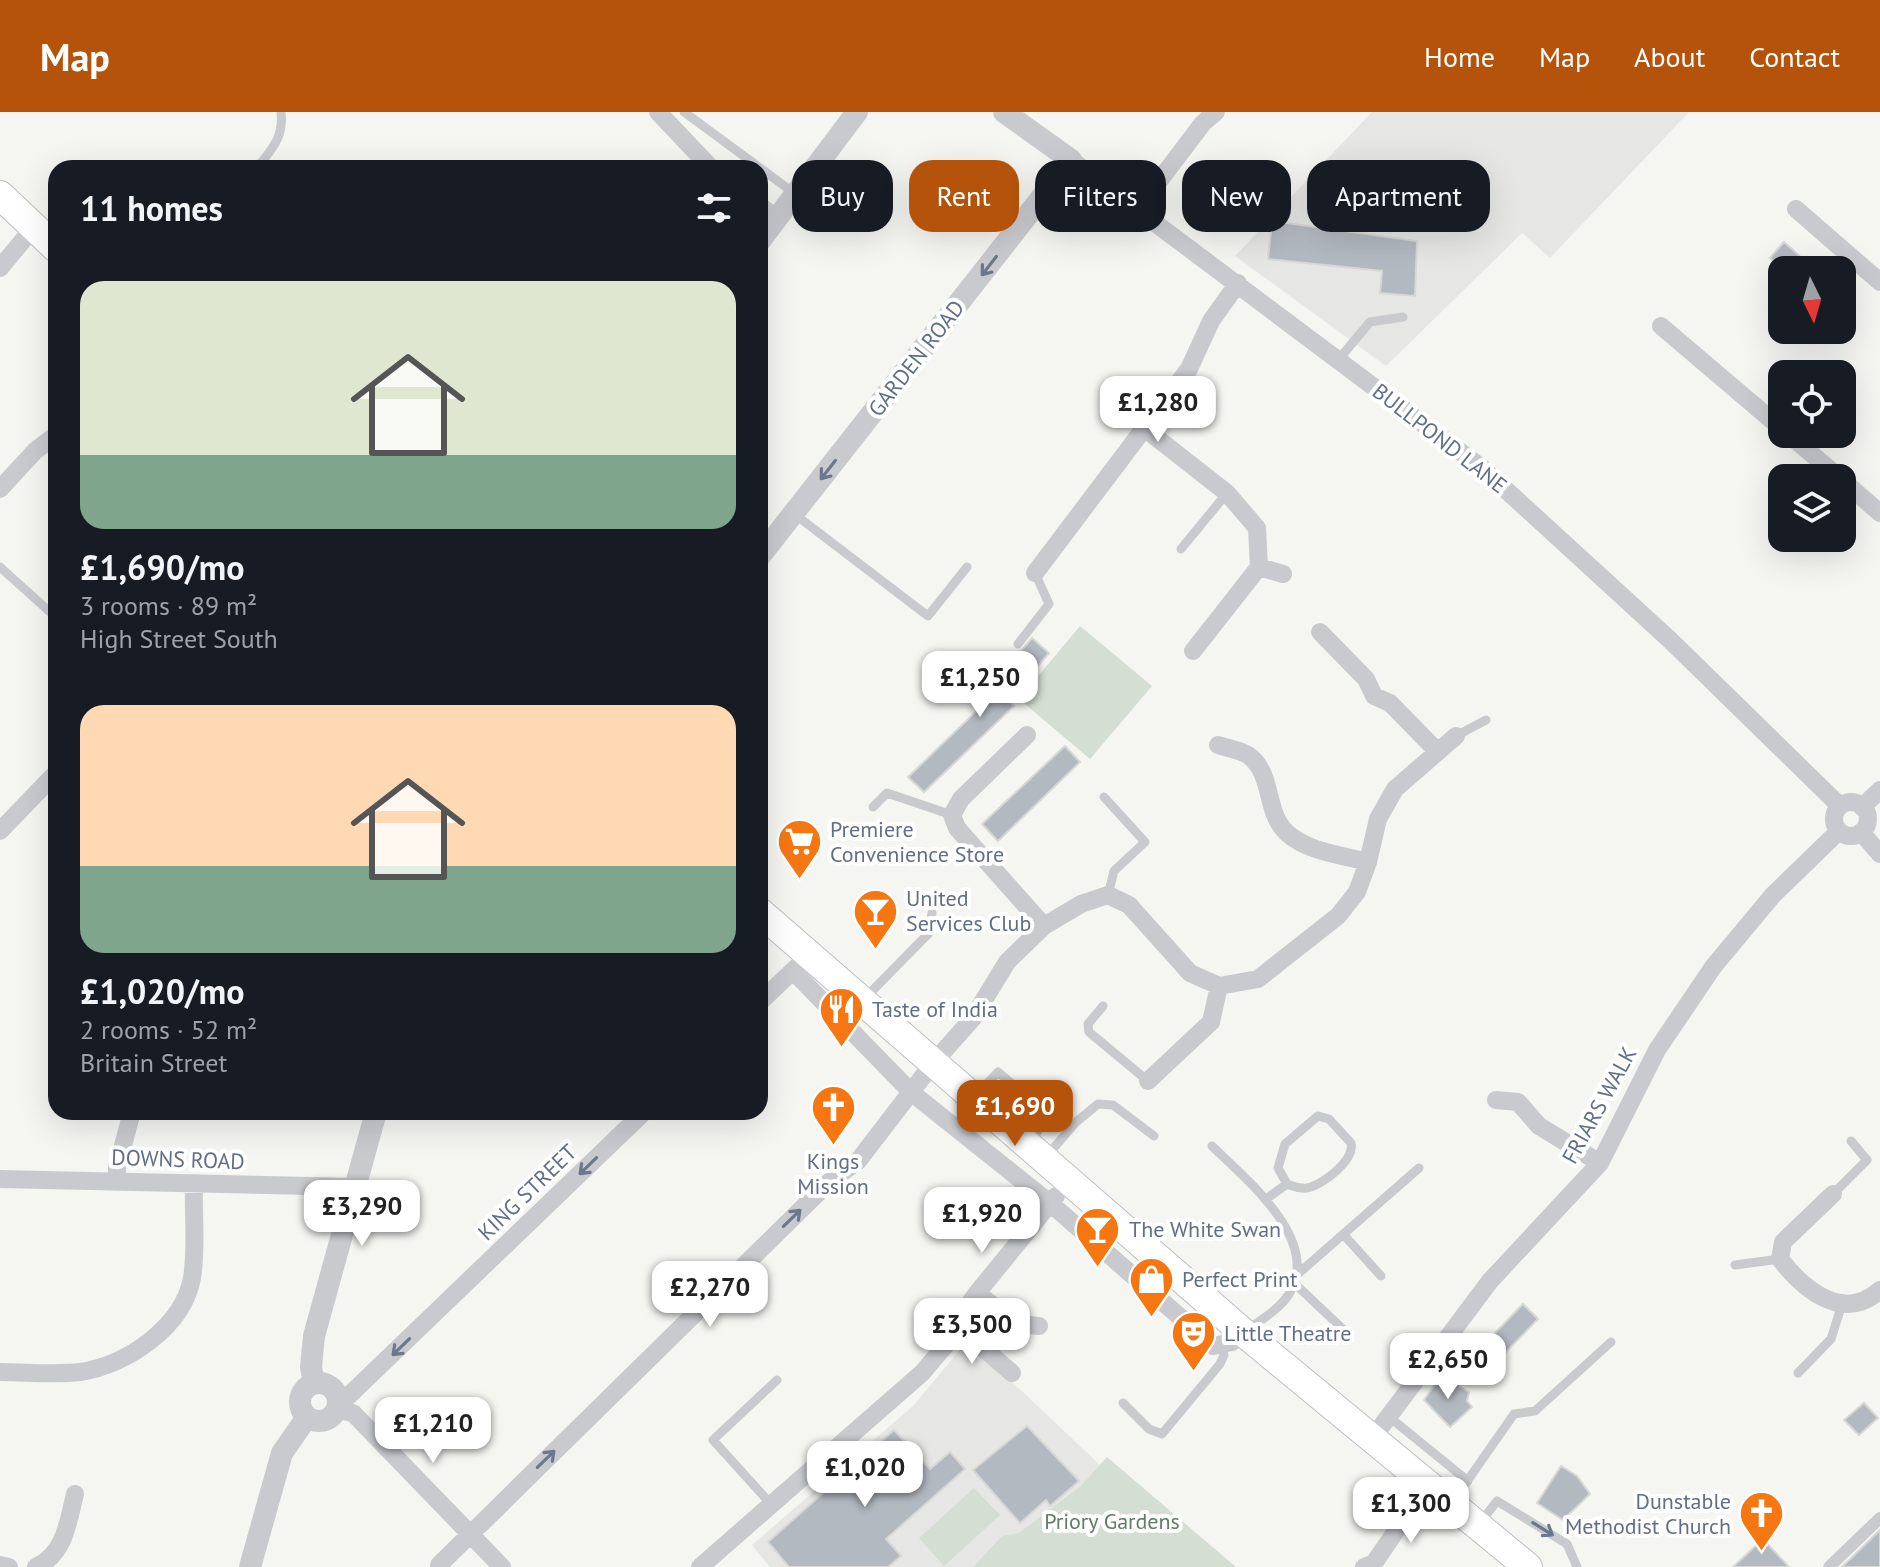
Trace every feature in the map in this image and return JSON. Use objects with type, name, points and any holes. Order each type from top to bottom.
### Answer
[{"type":"main road","points":[[0,195],[48,240]]},
{"type":"main road","points":[[768,922],[801,964],[861,1003],[934,1062],[1036,1153],[1059,1192],[1232,1339],[1428,1484],[1460,1492],[1478,1526],[1528,1567]]},
{"type":"street","points":[[658,112],[703,160]]},
{"type":"street","points":[[820,160],[857,112]]},
{"type":"street","name":"BULLPOND LANE","points":[[1004,112],[1071,160]]},
{"type":"street","points":[[1166,172],[1203,123],[1216,112]]},
{"type":"street","points":[[768,212],[792,194]]},
{"type":"street","name":"GARDEN ROAD","points":[[768,546],[1035,206]]},
{"type":"street","points":[[1796,209],[1880,282]]},
{"type":"street","points":[[0,268],[34,227]]},
{"type":"street","name":"BULLPOND LANE","points":[[1166,231],[1482,468],[1670,640],[1840,806]]},
{"type":"street","points":[[1035,573],[1189,369],[1211,321],[1238,283]]},
{"type":"street","points":[[1661,326],[1768,417]]},
{"type":"street","points":[[1144,428],[1227,493],[1257,528],[1259,567],[1193,651]]},
{"type":"street","points":[[0,489],[48,441]]},
{"type":"street","points":[[1804,448],[1823,464]]},
{"type":"street","points":[[1856,489],[1876,502]]},
{"type":"street","points":[[1259,567],[1283,574]]},
{"type":"street","points":[[1320,632],[1366,679],[1374,696],[1390,703],[1437,751]]},
{"type":"street","points":[[1027,735],[961,799],[952,815],[957,828],[1044,926]]},
{"type":"street","points":[[438,1566],[829,1182],[858,1161],[934,1062],[973,1018],[1007,962],[1044,926],[1081,904],[1108,895],[1129,905],[1190,973],[1219,986],[1258,979],[1338,916],[1357,892],[1378,819],[1395,789],[1456,736]]},
{"type":"street","points":[[1218,745],[1248,755],[1264,773],[1272,807],[1285,831],[1306,846],[1368,862]]},
{"type":"street","points":[[0,831],[48,781]]},
{"type":"street","points":[[1862,807],[1880,790]]},
{"type":"street","points":[[1851,802],[1862,807],[1867,817],[1861,832],[1850,836],[1839,831],[1834,820],[1840,806],[1851,802]]},
{"type":"street","name":"FRIARS WALK","points":[[1371,1440],[1490,1281],[1600,1163],[1657,1050],[1713,967],[1773,895],[1839,831]]},
{"type":"street","points":[[1861,832],[1880,854]]},
{"type":"street","points":[[700,1567],[922,1373],[960,1328],[963,1312],[977,1293],[1059,1192],[912,1093],[801,964],[768,995]]},
{"type":"street","points":[[1148,1081],[1211,1022],[1219,986]]},
{"type":"street","points":[[1496,1100],[1518,1102],[1539,1126],[1600,1163]]},
{"type":"street","points":[[117,1181],[130,1120]]},
{"type":"street","points":[[314,1383],[311,1367],[314,1336],[374,1120]]},
{"type":"street","name":"KING STREET","points":[[337,1408],[636,1120]]},
{"type":"street","name":"DOWNS ROAD","points":[[0,1179],[355,1187]]},
{"type":"street","points":[[0,1372],[81,1372],[124,1357],[153,1339],[179,1309],[192,1279],[194,1185]]},
{"type":"street","points":[[1833,1194],[1783,1242],[1780,1259],[1791,1273],[1826,1301],[1859,1303],[1880,1290]]},
{"type":"street","points":[[977,1293],[1017,1324],[1039,1326]]},
{"type":"street","points":[[960,1328],[1012,1373]]},
{"type":"street","points":[[307,1417],[300,1399],[304,1389],[314,1383],[332,1388],[337,1408]]},
{"type":"street","points":[[337,1408],[353,1413],[502,1567]]},
{"type":"street","points":[[307,1417],[322,1421],[337,1408]]},
{"type":"street","points":[[250,1567],[282,1453],[307,1417]]},
{"type":"street","points":[[1364,1567],[1374,1563],[1428,1484]]},
{"type":"street","points":[[36,1567],[54,1555],[65,1537],[75,1494]]},
{"type":"street","points":[[1829,1567],[1880,1518]]},
{"type":"street","points":[[0,1565],[9,1567]]},
{"type":"lane","points":[[263,160],[277,143],[283,127],[281,112]]},
{"type":"lane","points":[[684,112],[749,160]]},
{"type":"lane","points":[[768,174],[792,192]]},
{"type":"lane","points":[[1339,359],[1370,322],[1403,317]]},
{"type":"lane","points":[[1181,549],[1227,493]]},
{"type":"lane","points":[[793,513],[928,616],[967,567]]},
{"type":"lane","points":[[0,567],[48,610]]},
{"type":"lane","points":[[1018,644],[1049,604],[1035,573]]},
{"type":"lane","points":[[1456,736],[1486,720]]},
{"type":"lane","points":[[873,807],[887,793],[952,815]]},
{"type":"lane","points":[[1104,797],[1145,842],[1114,871],[1108,895]]},
{"type":"lane","points":[[861,1003],[929,933],[932,913]]},
{"type":"lane","points":[[1103,1006],[1088,1024],[1089,1032],[1148,1081]]},
{"type":"lane","points":[[1036,1153],[1098,1104],[1113,1105],[1154,1136]]},
{"type":"lane","points":[[1266,1199],[1287,1184],[1308,1188],[1321,1182],[1348,1158],[1351,1143],[1329,1119],[1318,1116],[1285,1144],[1278,1168],[1287,1184]]},
{"type":"lane","points":[[1833,1194],[1867,1160],[1851,1141]]},
{"type":"lane","points":[[1212,1146],[1266,1199],[1286,1230],[1298,1259],[1297,1278],[1346,1332]]},
{"type":"lane","points":[[1123,1403],[1149,1429],[1162,1434],[1220,1364],[1232,1339],[1287,1297],[1297,1278],[1419,1168]]},
{"type":"lane","points":[[1343,1234],[1381,1276]]},
{"type":"lane","points":[[1735,1265],[1780,1259]]},
{"type":"lane","points":[[1798,1373],[1831,1339],[1842,1304]]},
{"type":"lane","points":[[1388,1416],[1460,1492],[1514,1414],[1535,1411],[1611,1342]]},
{"type":"lane","points":[[770,1503],[713,1440],[777,1380]]},
{"type":"lane","points":[[1478,1526],[1497,1501],[1567,1544],[1577,1567]]},
{"type":"shaded area","points":[[1372,112],[1689,112],[1550,258],[1522,233],[1386,366],[1235,256],[1258,232],[1291,232],[1291,197],[1307,180],[1307,232],[1490,232],[1490,160],[1326,160]]},
{"type":"shaded area","points":[[968,1340],[1141,1504],[1155,1567],[770,1567],[752,1545],[913,1406]]},
{"type":"green space","points":[[1080,626],[1152,686],[1090,759],[1019,699]]},
{"type":"green space","name":"Priory Gardens","points":[[1107,1457],[1236,1567],[973,1567],[1002,1536],[1019,1533],[1081,1486]]},
{"type":"green space","points":[[974,1488],[1000,1515],[944,1566],[919,1538]]},
{"type":"building","points":[[1291,224],[1307,226],[1307,232],[1352,232],[1417,241],[1415,296],[1380,293],[1382,271],[1268,259],[1271,232],[1291,232]]},
{"type":"building","points":[[1784,242],[1800,256],[1772,256]]},
{"type":"building","points":[[1032,638],[1049,653],[1009,700],[1014,706],[924,792],[908,777],[1014,675],[1006,668]]},
{"type":"building","points":[[1065,746],[1080,762],[998,841],[982,824]]},
{"type":"building","points":[[1523,1304],[1538,1319],[1503,1355],[1488,1340]]},
{"type":"building","points":[[1441,1376],[1469,1392],[1467,1401],[1472,1407],[1450,1427],[1424,1400]]},
{"type":"building","points":[[1864,1403],[1878,1418],[1859,1435],[1844,1420]]},
{"type":"building","points":[[1027,1426],[1079,1481],[1050,1506],[1046,1500],[1020,1523],[973,1470]]},
{"type":"building","points":[[894,1430],[930,1469],[950,1452],[965,1469],[886,1539],[901,1556],[888,1567],[789,1567],[768,1542]]},
{"type":"building","points":[[1561,1466],[1577,1476],[1590,1494],[1563,1520],[1537,1503]]},
{"type":"building","points":[[1880,1530],[1880,1567],[1842,1567]]},
{"type":"building","name":"Dunstable Methodist Church","points":[[1763,1539],[1789,1567],[1733,1567]]},
{"type":"place","name":"Premiere Convenience Store","points":[[799,881]]},
{"type":"place","name":"United Services Club","points":[[875,950]]},
{"type":"place","name":"Taste of India","points":[[841,1048]]},
{"type":"place","name":"Kings Mission","points":[[833,1147]]},
{"type":"place","name":"The White Swan","points":[[1098,1268]]},
{"type":"place","name":"Perfect Print","points":[[1151,1318]]},
{"type":"place","name":"Little Theatre","points":[[1193,1372]]},
{"type":"place","name":"Dunstable Methodist Church","points":[[1762,1553]]}]
